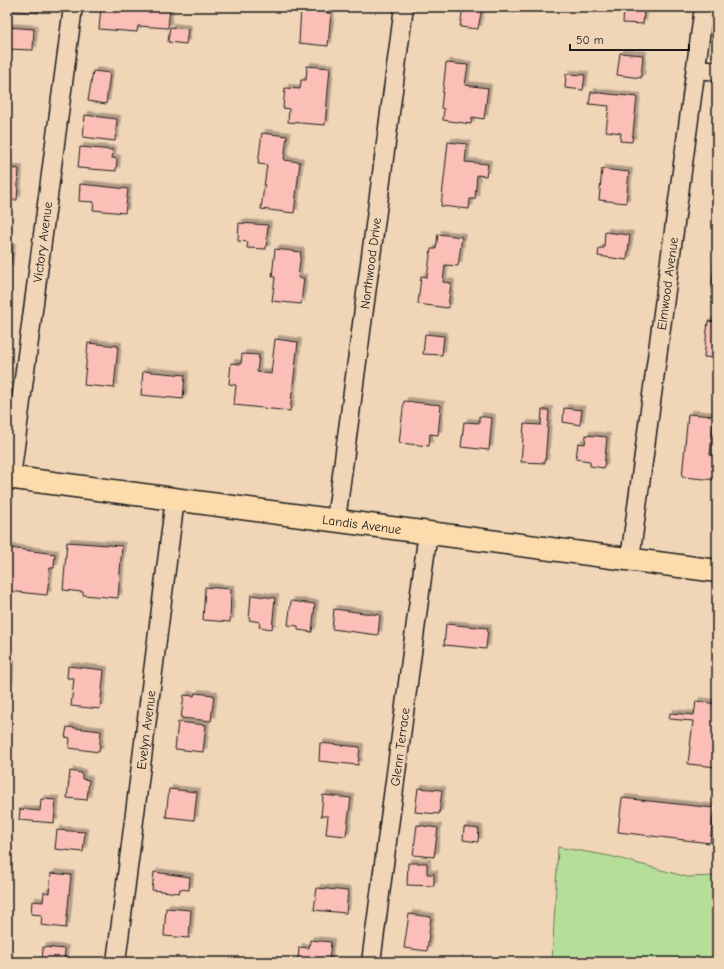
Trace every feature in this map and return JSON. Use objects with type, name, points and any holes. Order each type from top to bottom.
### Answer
[{"type":"main road","name":"Landis Avenue","points":[[9,477],[717,571]]},
{"type":"street","name":"Victory Avenue","points":[[9,477],[73,7]]},
{"type":"street","name":"Northwood Drive","points":[[336,520],[404,7]]},
{"type":"street","name":"Elmwood Avenue","points":[[630,559],[697,69],[704,7]]},
{"type":"street","points":[[697,69],[717,71]]},
{"type":"street","name":"Evelyn Avenue","points":[[116,962],[176,499]]},
{"type":"street","name":"Glenn Terrace","points":[[371,962],[428,532]]},
{"type":"green space","points":[[558,847],[610,856],[687,877],[717,876],[717,962],[552,962]]},
{"type":"building","points":[[7,7],[39,7],[38,13],[7,10]]},
{"type":"building","points":[[101,7],[170,7],[168,28],[138,26],[137,32],[99,29]]},
{"type":"building","points":[[301,7],[327,7],[327,13],[331,13],[328,46],[299,43]]},
{"type":"building","points":[[463,7],[482,7],[478,29],[460,27]]},
{"type":"building","points":[[497,7],[516,7],[515,12],[497,10]]},
{"type":"building","points":[[624,7],[644,7],[643,24],[623,23]]},
{"type":"building","points":[[7,27],[34,29],[33,50],[7,49]]},
{"type":"building","points":[[170,27],[188,29],[186,44],[168,42]]},
{"type":"building","points":[[620,53],[643,55],[641,78],[617,75]]},
{"type":"building","points":[[446,63],[468,65],[465,85],[488,88],[484,119],[472,117],[471,124],[443,120],[444,109],[441,108]]},
{"type":"building","points":[[307,66],[330,68],[325,125],[288,122],[289,109],[283,108],[285,88],[300,89],[301,80],[306,80]]},
{"type":"building","points":[[93,71],[110,73],[106,104],[88,101]]},
{"type":"building","points":[[566,74],[585,75],[583,90],[565,88]]},
{"type":"building","points":[[591,92],[637,97],[632,142],[620,141],[621,133],[606,131],[609,106],[589,104]]},
{"type":"building","points":[[85,115],[117,119],[115,141],[83,137]]},
{"type":"building","points":[[262,133],[287,136],[284,160],[300,162],[294,213],[261,209],[267,165],[258,164]]},
{"type":"building","points":[[448,142],[467,144],[465,162],[488,164],[486,176],[477,175],[475,199],[470,199],[469,209],[441,206]]},
{"type":"building","points":[[80,147],[113,150],[112,158],[117,159],[116,171],[78,168]]},
{"type":"building","points":[[8,168],[19,169],[17,200],[7,199]]},
{"type":"building","points":[[602,169],[629,172],[626,203],[599,200]]},
{"type":"building","points":[[80,184],[128,189],[125,213],[93,210],[94,202],[79,201]]},
{"type":"building","points":[[239,223],[268,225],[266,249],[247,248],[248,242],[238,241]]},
{"type":"building","points":[[605,232],[630,235],[627,260],[598,256],[599,248],[604,248]]},
{"type":"building","points":[[438,234],[462,237],[458,266],[445,265],[443,282],[451,283],[448,308],[418,304],[421,276],[427,277],[431,249],[436,249]]},
{"type":"building","points":[[7,247],[12,247],[9,269],[7,269]]},
{"type":"building","points":[[275,249],[301,252],[298,278],[304,278],[301,304],[272,301],[275,277],[272,277]]},
{"type":"building","points":[[715,255],[717,255],[717,284],[712,284]]},
{"type":"building","points":[[708,321],[717,322],[717,358],[704,357]]},
{"type":"building","points":[[425,334],[444,336],[442,355],[423,354]]},
{"type":"building","points":[[275,339],[298,342],[290,411],[234,405],[236,385],[229,384],[231,363],[241,364],[242,354],[259,355],[257,372],[271,374]]},
{"type":"building","points":[[88,343],[118,346],[114,388],[84,385]]},
{"type":"building","points":[[143,371],[185,375],[183,399],[141,395]]},
{"type":"building","points":[[404,401],[441,405],[438,435],[430,434],[429,446],[399,443]]},
{"type":"building","points":[[564,408],[582,410],[580,425],[563,422]]},
{"type":"building","points":[[542,410],[549,410],[545,463],[521,462],[524,424],[541,425]]},
{"type":"building","points":[[688,414],[714,416],[710,455],[717,455],[717,480],[682,477]]},
{"type":"building","points":[[479,416],[492,418],[489,450],[461,447],[464,422],[479,423]]},
{"type":"building","points":[[586,435],[607,437],[604,468],[590,466],[590,461],[576,459],[578,443],[585,444]]},
{"type":"building","points":[[67,542],[122,546],[118,598],[83,595],[83,592],[63,590]]},
{"type":"building","points":[[9,548],[55,554],[54,568],[50,568],[47,595],[7,591]]},
{"type":"building","points":[[205,587],[231,589],[230,622],[203,620]]},
{"type":"building","points":[[251,595],[275,598],[272,629],[259,627],[260,622],[249,620]]},
{"type":"building","points":[[291,601],[315,604],[312,632],[298,630],[298,626],[288,625]]},
{"type":"building","points":[[334,609],[380,615],[378,635],[332,629]]},
{"type":"building","points":[[446,624],[488,628],[486,649],[444,645]]},
{"type":"building","points":[[7,663],[11,663],[9,686],[7,685]]},
{"type":"building","points":[[68,666],[104,670],[100,709],[71,706],[74,678],[67,678]]},
{"type":"building","points":[[195,693],[214,695],[211,721],[181,718],[184,695],[194,696]]},
{"type":"building","points":[[696,701],[717,704],[717,767],[688,764],[693,721],[669,719],[670,713],[694,715]]},
{"type":"building","points":[[178,722],[206,725],[203,752],[175,749]]},
{"type":"building","points":[[67,727],[101,731],[99,752],[69,748],[70,738],[65,737]]},
{"type":"building","points":[[320,743],[360,747],[358,765],[319,761]]},
{"type":"building","points":[[70,771],[82,773],[82,779],[89,780],[87,800],[67,798]]},
{"type":"building","points":[[418,788],[442,790],[439,814],[415,812]]},
{"type":"building","points":[[169,789],[197,792],[194,820],[166,817]]},
{"type":"building","points":[[323,795],[351,798],[346,836],[326,834],[328,816],[321,816]]},
{"type":"building","points":[[622,798],[714,808],[710,843],[618,832]]},
{"type":"building","points":[[41,799],[56,800],[54,823],[19,820],[20,809],[40,811]]},
{"type":"building","points":[[417,825],[438,828],[434,857],[413,855]]},
{"type":"building","points":[[464,827],[479,829],[478,842],[463,840]]},
{"type":"building","points":[[57,830],[85,832],[83,852],[55,849]]},
{"type":"building","points":[[408,863],[427,863],[427,874],[434,874],[434,886],[407,885]]},
{"type":"building","points":[[154,872],[190,877],[189,890],[180,889],[179,893],[152,890]]},
{"type":"building","points":[[51,873],[71,875],[66,928],[41,925],[42,915],[31,914],[32,901],[43,902],[44,892],[49,893]]},
{"type":"building","points":[[317,888],[348,891],[346,913],[314,910]]},
{"type":"building","points":[[166,908],[191,910],[189,938],[164,936]]},
{"type":"building","points":[[409,914],[431,917],[427,951],[404,948]]},
{"type":"building","points":[[310,940],[331,942],[329,962],[298,962],[299,947],[309,948]]},
{"type":"building","points":[[43,947],[65,949],[64,962],[42,962]]}]
